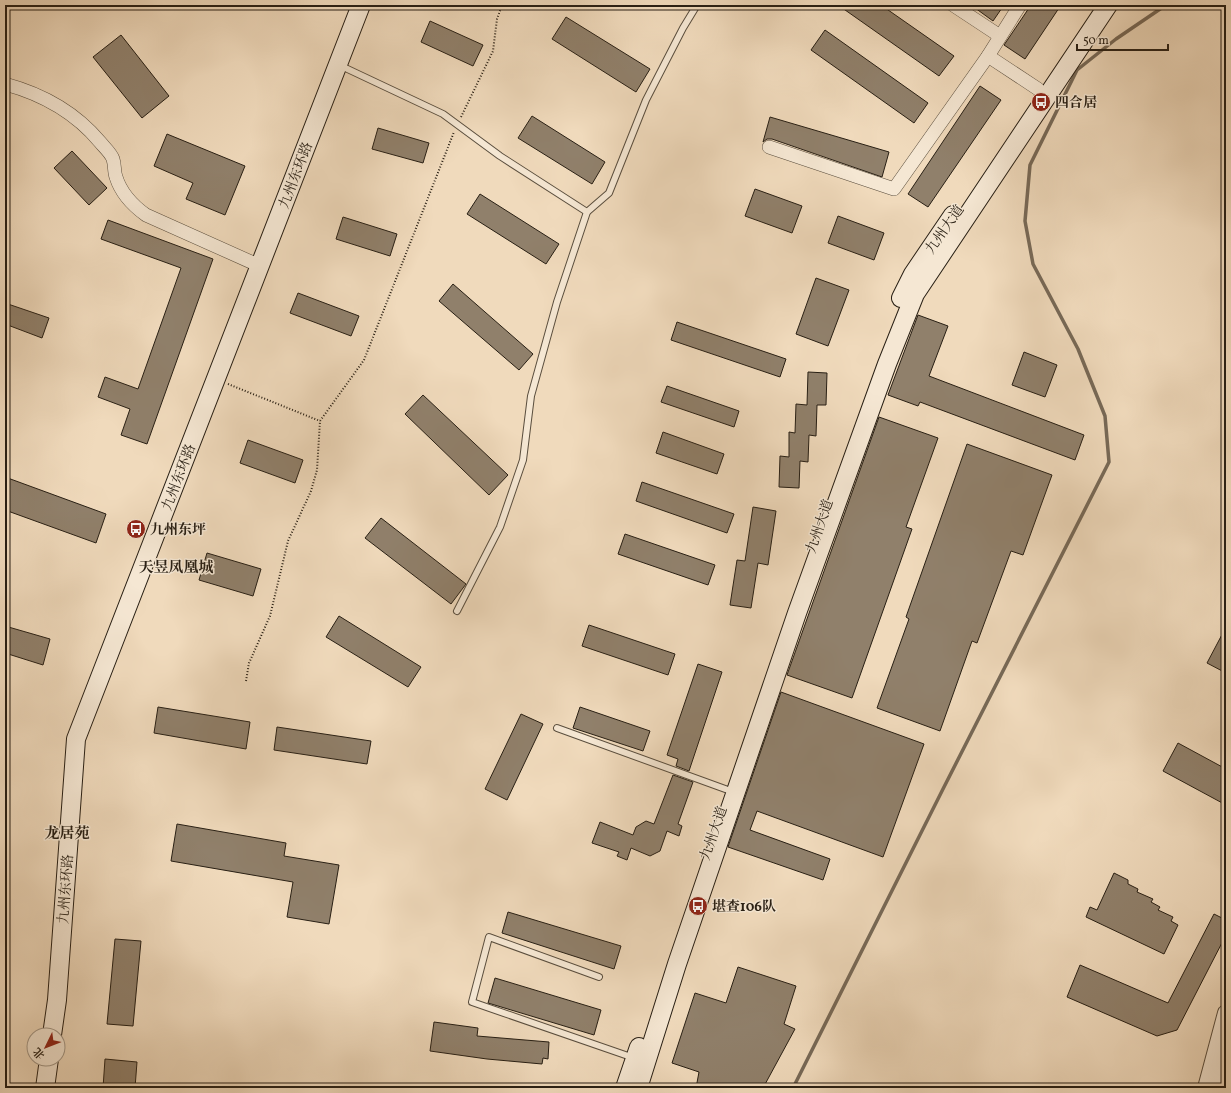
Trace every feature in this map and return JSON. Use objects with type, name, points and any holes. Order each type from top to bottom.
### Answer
[{"type":"main road","name":"九州东环路","points":[[53,1027],[57,1000],[76,739],[361,5]]},
{"type":"main road","name":"九州大道","points":[[625,1088],[883,341],[902,294],[930,248],[1094,5]]},
{"type":"main road","points":[[638,1088],[677,964],[796,613],[887,364],[915,294],[1108,5]]},
{"type":"main road","points":[[45,1088],[48,1067]]},
{"type":"street","points":[[953,5],[1000,36]]},
{"type":"street","points":[[769,147],[894,189],[988,56],[1020,5]]},
{"type":"street","points":[[988,56],[1038,89]]},
{"type":"street","points":[[5,84],[36,94],[52,102],[81,123],[94,135],[113,159],[116,178],[125,195],[146,215],[260,266]]},
{"type":"street","points":[[1217,1083],[1226,1012]]},
{"type":"street","points":[[1217,1083],[1226,1060]]},
{"type":"lane","points":[[457,612],[500,527],[523,460],[531,396],[557,302],[587,212],[610,193],[646,100],[683,28],[697,5]]},
{"type":"lane","points":[[338,65],[443,114],[500,156],[587,212]]},
{"type":"lane","points":[[557,728],[728,790]]},
{"type":"lane","points":[[599,977],[489,937],[472,1002],[635,1058]]},
{"type":"path","points":[[246,681],[250,664],[270,616],[288,541],[311,491],[317,470],[320,420],[364,360],[457,124],[493,51],[497,19],[502,5]]},
{"type":"path","points":[[216,379],[320,420]]},
{"type":"building","points":[[838,5],[881,5],[954,56],[939,76]]},
{"type":"building","points":[[971,5],[1004,5],[993,21]]},
{"type":"building","points":[[1031,5],[1061,5],[1025,59],[1004,45]]},
{"type":"building","points":[[566,17],[650,69],[636,92],[552,39]]},
{"type":"building","points":[[430,21],[483,45],[473,66],[421,42]]},
{"type":"building","points":[[825,30],[928,103],[914,123],[811,50]]},
{"type":"building","points":[[121,35],[169,96],[142,118],[93,57]]},
{"type":"building","points":[[980,86],[1001,100],[928,207],[908,194]]},
{"type":"building","points":[[532,116],[605,162],[592,184],[518,138]]},
{"type":"building","points":[[770,117],[889,152],[882,177],[772,139],[767,139],[763,142]]},
{"type":"building","points":[[378,128],[429,143],[423,163],[372,149]]},
{"type":"building","points":[[167,134],[245,166],[225,215],[186,199],[193,183],[154,166]]},
{"type":"building","points":[[72,151],[107,188],[89,205],[54,168]]},
{"type":"building","points":[[755,189],[802,206],[792,233],[745,216]]},
{"type":"building","points":[[480,194],[559,244],[546,264],[467,214]]},
{"type":"building","points":[[838,216],[884,233],[874,260],[828,243]]},
{"type":"building","points":[[343,217],[397,234],[390,256],[336,239]]},
{"type":"building","points":[[108,220],[213,259],[147,444],[121,435],[130,409],[98,397],[105,377],[138,389],[181,268],[101,239]]},
{"type":"building","points":[[816,278],[849,290],[828,346],[796,334]]},
{"type":"building","points":[[453,284],[533,354],[519,370],[439,301]]},
{"type":"building","points":[[298,293],[359,316],[351,336],[290,313]]},
{"type":"building","points":[[5,303],[49,318],[42,338],[5,324]]},
{"type":"building","points":[[918,315],[948,326],[929,376],[1084,435],[1075,460],[920,402],[918,406],[888,395]]},
{"type":"building","points":[[677,322],[786,359],[780,377],[671,340]]},
{"type":"building","points":[[1024,352],[1057,365],[1045,397],[1012,385]]},
{"type":"building","points":[[808,372],[827,373],[826,405],[817,405],[816,436],[809,435],[808,462],[800,461],[799,488],[779,487],[780,456],[789,457],[789,432],[795,433],[796,404],[807,405]]},
{"type":"building","points":[[667,386],[739,411],[734,427],[661,402]]},
{"type":"building","points":[[423,395],[508,475],[489,495],[405,414]]},
{"type":"building","points":[[879,417],[938,438],[906,527],[912,529],[852,698],[787,675]]},
{"type":"building","points":[[663,432],[724,454],[717,474],[656,453]]},
{"type":"building","points":[[248,440],[303,460],[295,483],[240,463]]},
{"type":"building","points":[[967,444],[1052,475],[1023,555],[1011,551],[977,643],[972,641],[940,731],[877,708],[909,619],[906,617]]},
{"type":"building","points":[[5,477],[106,514],[96,543],[5,510]]},
{"type":"building","points":[[642,482],[734,514],[727,533],[636,501]]},
{"type":"building","points":[[753,507],[776,511],[768,565],[758,563],[751,608],[730,605],[737,560],[745,561]]},
{"type":"building","points":[[381,518],[466,584],[451,604],[365,538]]},
{"type":"building","points":[[625,534],[715,565],[708,585],[618,554]]},
{"type":"building","points":[[207,553],[261,569],[253,596],[199,580]]},
{"type":"building","points":[[339,616],[421,667],[408,687],[326,637]]},
{"type":"building","points":[[589,625],[675,654],[668,675],[582,646]]},
{"type":"building","points":[[5,626],[50,639],[43,665],[5,653]]},
{"type":"building","points":[[1226,627],[1226,673],[1207,663]]},
{"type":"building","points":[[698,664],[722,672],[689,771],[676,766],[678,759],[667,755]]},
{"type":"building","points":[[781,692],[924,744],[883,857],[757,811],[750,830],[830,859],[823,880],[728,847]]},
{"type":"building","points":[[158,707],[250,722],[246,749],[154,733]]},
{"type":"building","points":[[580,707],[650,731],[643,751],[573,728]]},
{"type":"building","points":[[521,714],[543,724],[507,800],[485,789]]},
{"type":"building","points":[[277,727],[371,741],[367,764],[274,750]]},
{"type":"building","points":[[1178,743],[1226,769],[1226,805],[1163,771]]},
{"type":"building","points":[[673,775],[693,782],[678,824],[682,826],[679,836],[667,831],[660,851],[650,856],[631,848],[627,860],[617,856],[619,852],[592,843],[600,822],[633,835],[636,827],[646,821],[654,824]]},
{"type":"building","points":[[177,824],[286,843],[284,856],[339,865],[329,924],[287,917],[293,882],[171,861]]},
{"type":"building","points":[[1114,873],[1128,880],[1128,884],[1138,889],[1137,892],[1153,899],[1151,902],[1160,907],[1158,910],[1173,917],[1171,921],[1178,925],[1164,954],[1086,917],[1090,907],[1097,910]]},
{"type":"building","points":[[508,912],[621,946],[614,969],[502,933]]},
{"type":"building","points":[[1214,914],[1226,920],[1226,935],[1177,1030],[1157,1036],[1067,997],[1080,965],[1168,1003]]},
{"type":"building","points":[[115,939],[141,941],[133,1026],[107,1024]]},
{"type":"building","points":[[738,967],[796,986],[784,1024],[795,1029],[763,1088],[696,1088],[699,1072],[672,1063],[695,993],[726,1003]]},
{"type":"building","points":[[495,978],[601,1010],[594,1035],[488,1003]]},
{"type":"building","points":[[434,1022],[478,1028],[477,1036],[549,1042],[548,1059],[543,1058],[542,1064],[487,1059],[430,1051]]},
{"type":"building","points":[[105,1059],[137,1062],[135,1088],[103,1088]]},
{"type":"waterway","points":[[793,1088],[1109,462],[1105,416],[1078,349],[1033,264],[1025,221],[1030,165],[1077,70],[1116,39],[1166,5]]},
{"type":"place","name":"四合居","points":[[1041,102]]},
{"type":"place","name":"九州东坪","points":[[136,529]]},
{"type":"place","name":"堪查106队","points":[[698,906]]},
{"type":"district","name":"天昱凤凰城","points":[[176,567]]},
{"type":"district","name":"龙居苑","points":[[67,833]]}]
